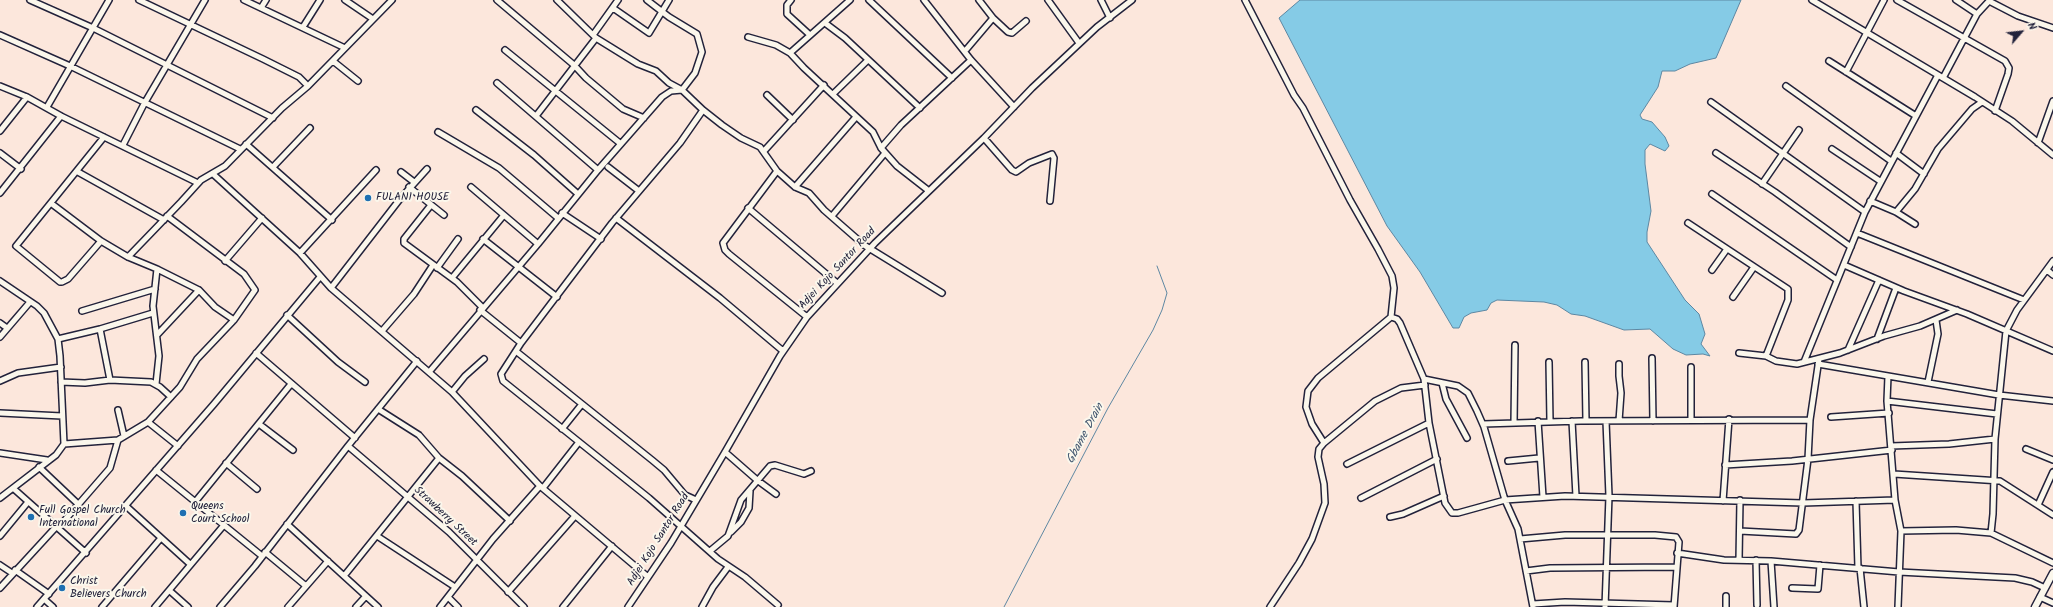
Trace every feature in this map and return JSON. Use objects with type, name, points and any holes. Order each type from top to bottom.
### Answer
[{"type":"main road","points":[[2035,607],[2053,572]]},
{"type":"street","points":[[30,0],[92,28],[273,118]]},
{"type":"street","points":[[47,107],[109,0]]},
{"type":"street","points":[[138,0],[286,71],[299,78],[308,86]]},
{"type":"street","points":[[123,145],[166,64],[205,0]]},
{"type":"street","points":[[244,0],[345,48]]},
{"type":"street","points":[[261,8],[266,0]]},
{"type":"street","points":[[303,27],[320,0]]},
{"type":"street","points":[[345,0],[374,18]]},
{"type":"street","points":[[128,257],[203,178],[213,174],[225,166],[240,149],[308,86],[392,0]]},
{"type":"street","points":[[498,0],[623,109],[644,118]]},
{"type":"street","points":[[557,0],[594,37],[638,64],[656,71],[669,83],[682,90],[703,110],[722,125],[741,138],[752,141],[764,151],[776,171],[795,187],[809,193],[869,249],[942,293]]},
{"type":"street","points":[[536,116],[571,71],[618,0]]},
{"type":"street","points":[[430,371],[538,244],[598,170],[662,96],[671,91],[682,90],[695,73],[702,52],[700,39],[694,30],[663,12],[647,0]]},
{"type":"street","points":[[613,8],[649,33],[663,12],[668,0]]},
{"type":"street","points":[[791,0],[787,4],[787,14],[810,36]]},
{"type":"street","points":[[790,53],[850,0]]},
{"type":"street","points":[[869,0],[952,78]]},
{"type":"street","points":[[924,0],[971,60],[1014,107]]},
{"type":"street","points":[[980,0],[993,18],[1008,32],[1012,33],[1026,21]]},
{"type":"street","points":[[1048,0],[1079,44]]},
{"type":"street","points":[[1101,0],[1110,18]]},
{"type":"street","name":"Adjei Kojo Santor Road","points":[[628,607],[681,526],[783,351],[807,317],[836,283],[869,249],[1014,107],[1079,44],[1132,0]]},
{"type":"street","points":[[1245,0],[1350,200],[1392,276],[1394,288],[1391,317],[1318,378],[1308,391],[1306,407],[1312,424],[1324,443]]},
{"type":"street","points":[[1812,0],[2012,121],[2053,154]]},
{"type":"street","points":[[1846,72],[1883,0]]},
{"type":"street","points":[[1896,0],[2005,60],[2008,64],[2008,74],[1995,111]]},
{"type":"street","points":[[1956,0],[1964,2],[1977,14]]},
{"type":"street","points":[[1804,362],[1870,201],[1916,116],[1965,37],[1977,14],[1989,1],[2018,16],[2053,28]]},
{"type":"street","points":[[965,51],[993,18]]},
{"type":"street","points":[[825,23],[920,108]]},
{"type":"street","points":[[0,35],[70,66],[144,104],[240,149]]},
{"type":"street","points":[[748,37],[776,45],[790,53],[804,68],[873,132],[881,148],[902,170],[929,191]]},
{"type":"street","points":[[505,50],[621,144]]},
{"type":"street","points":[[833,94],[868,60]]},
{"type":"street","points":[[881,148],[893,134],[971,60]]},
{"type":"street","points":[[333,61],[358,81]]},
{"type":"street","points":[[1829,61],[1916,116]]},
{"type":"street","points":[[497,84],[598,170]]},
{"type":"street","points":[[764,151],[793,120],[813,94],[824,85]]},
{"type":"street","points":[[0,86],[27,97],[61,116],[198,183]]},
{"type":"street","points":[[1786,86],[1891,161]]},
{"type":"street","points":[[767,95],[793,120]]},
{"type":"street","points":[[0,131],[27,97]]},
{"type":"street","points":[[2038,143],[2053,101]]},
{"type":"street","points":[[1711,102],[1865,212]]},
{"type":"street","points":[[1896,212],[1915,189],[1938,150],[1972,109],[1982,102]]},
{"type":"street","points":[[476,110],[534,155],[578,194]]},
{"type":"street","points":[[703,110],[680,143],[616,218],[502,370],[501,374],[503,381],[681,526],[728,567],[745,577],[778,605]]},
{"type":"street","points":[[0,193],[21,169],[61,116]]},
{"type":"street","points":[[795,187],[856,117]]},
{"type":"street","points":[[273,167],[310,128]]},
{"type":"street","points":[[1762,184],[1799,130]]},
{"type":"street","points":[[438,132],[499,168],[560,216],[601,239]]},
{"type":"street","points":[[101,242],[68,279],[60,282],[16,246],[78,172],[104,137]]},
{"type":"street","points":[[984,138],[1012,170],[1016,172],[1032,161],[1052,154],[1054,158],[1050,201]]},
{"type":"street","points":[[246,144],[332,220]]},
{"type":"street","points":[[1832,149],[1880,181]]},
{"type":"street","points":[[0,153],[21,169]]},
{"type":"street","points":[[832,216],[885,153]]},
{"type":"street","points":[[1716,153],[1851,247]]},
{"type":"street","points":[[1896,153],[1924,174]]},
{"type":"street","points":[[608,168],[639,191]]},
{"type":"street","points":[[331,288],[414,182],[427,169]]},
{"type":"street","points":[[300,253],[332,220],[376,170]]},
{"type":"street","points":[[776,171],[723,243],[725,250],[807,317]]},
{"type":"street","points":[[64,444],[118,440],[148,422],[180,387],[197,359],[234,320],[255,290],[246,275],[166,218],[78,172]]},
{"type":"street","points":[[401,172],[414,182]]},
{"type":"street","points":[[213,174],[300,253],[331,288],[430,371],[452,392],[541,487],[648,577]]},
{"type":"street","points":[[410,187],[444,215]]},
{"type":"street","points":[[471,187],[538,244]]},
{"type":"street","points":[[1712,194],[1837,280]]},
{"type":"street","points":[[1870,201],[1896,212],[1915,224]]},
{"type":"street","points":[[52,204],[101,242],[128,257],[157,269],[199,290],[215,307],[234,320]]},
{"type":"street","points":[[431,204],[403,242],[435,267],[452,278],[482,309],[522,343]]},
{"type":"street","points":[[748,208],[836,283]]},
{"type":"street","points":[[452,278],[504,215]]},
{"type":"street","points":[[225,261],[262,218]]},
{"type":"street","points":[[616,218],[720,298],[783,351]]},
{"type":"street","points":[[1688,223],[1786,287],[1789,291],[1788,300],[1766,356]]},
{"type":"street","points":[[1857,233],[2024,300]]},
{"type":"street","points":[[382,331],[458,239]]},
{"type":"street","points":[[483,239],[557,297]]},
{"type":"street","points":[[1712,270],[1727,249]]},
{"type":"street","points":[[1991,533],[1994,514],[1993,481],[1996,414],[2006,331],[2013,316],[2053,261]]},
{"type":"street","points":[[1844,265],[1896,288],[1957,310],[2053,351]]},
{"type":"street","points":[[1733,297],[1754,267]]},
{"type":"street","points":[[156,384],[158,368],[157,335],[153,313],[157,269]]},
{"type":"street","points":[[2047,270],[2053,275]]},
{"type":"street","points":[[37,607],[86,553],[178,446],[320,277]]},
{"type":"street","points":[[0,280],[44,313],[58,339],[61,367],[64,444],[56,455],[38,467],[14,489],[1,497]]},
{"type":"street","points":[[1848,350],[1879,280]]},
{"type":"street","points":[[1877,339],[1896,288]]},
{"type":"street","points":[[82,312],[155,289]]},
{"type":"street","points":[[157,335],[199,290]]},
{"type":"street","points":[[0,337],[30,302]]},
{"type":"street","points":[[1818,362],[1877,339],[1936,320],[1957,310]]},
{"type":"street","points":[[58,339],[100,329],[153,313]]},
{"type":"street","points":[[287,315],[338,362],[365,382]]},
{"type":"street","points":[[1391,317],[1397,319],[1400,323],[1424,379],[1429,423],[1444,496],[1448,508],[1452,513],[1505,500],[1543,496],[1609,496],[1803,503],[1895,500]]},
{"type":"street","points":[[1928,382],[1938,334],[1936,320]]},
{"type":"street","points":[[0,322],[7,328]]},
{"type":"street","points":[[100,329],[110,380]]},
{"type":"street","points":[[1514,423],[1515,345]]},
{"type":"street","points":[[517,352],[664,470],[685,495],[696,500]]},
{"type":"street","points":[[1739,352],[1766,356],[1776,362],[1818,362],[1888,376],[1999,395],[2053,401]]},
{"type":"street","points":[[256,353],[355,438]]},
{"type":"street","points":[[452,392],[465,376],[484,358]]},
{"type":"street","points":[[1652,358],[1653,420]]},
{"type":"street","points":[[220,607],[264,554],[348,446],[417,361]]},
{"type":"street","points":[[1549,362],[1550,421]]},
{"type":"street","points":[[1585,362],[1586,421]]},
{"type":"street","points":[[1740,531],[1796,534],[1799,530],[1808,459],[1810,420],[1818,362]]},
{"type":"street","points":[[1619,364],[1621,393],[1619,420]]},
{"type":"street","points":[[0,381],[18,373],[61,367]]},
{"type":"street","points":[[1690,368],[1691,420]]},
{"type":"street","points":[[1888,376],[1887,401],[1895,500],[1900,531],[1898,607]]},
{"type":"street","points":[[1424,379],[1458,386],[1468,393],[1483,424],[1505,500],[1520,539],[1533,605],[1674,606],[1679,542],[1676,537],[1655,535],[1565,535],[1520,539]]},
{"type":"street","points":[[61,382],[78,383],[110,380],[137,381],[156,384],[171,397]]},
{"type":"street","points":[[1442,383],[1446,399],[1467,438]]},
{"type":"street","points":[[195,502],[291,384]]},
{"type":"street","points":[[1270,607],[1299,563],[1322,515],[1325,494],[1318,457],[1319,449],[1324,443],[1375,401],[1401,388],[1425,385]]},
{"type":"street","points":[[1887,401],[1996,414]]},
{"type":"street","points":[[562,428],[582,404]]},
{"type":"street","points":[[378,409],[410,428],[439,458],[462,476],[510,521]]},
{"type":"street","points":[[118,410],[124,436]]},
{"type":"street","points":[[0,413],[62,416]]},
{"type":"street","points":[[1831,417],[1889,413]]},
{"type":"street","points":[[1723,501],[1729,419]]},
{"type":"street","points":[[1483,424],[1538,421],[1619,420],[1810,420]]},
{"type":"street","points":[[1538,421],[1539,458],[1543,496]]},
{"type":"street","points":[[1572,421],[1576,496]]},
{"type":"street","points":[[1605,605],[1609,496],[1606,421]]},
{"type":"street","points":[[148,422],[178,446]]},
{"type":"street","points":[[1347,464],[1429,423]]},
{"type":"street","points":[[259,424],[293,450]]},
{"type":"street","points":[[1725,465],[1808,459],[1892,448],[1995,439]]},
{"type":"street","points":[[0,588],[57,528],[110,468],[118,440]]},
{"type":"street","points":[[440,607],[492,539],[541,487],[579,442]]},
{"type":"street","name":"Strawberry Street","points":[[348,446],[409,496],[453,536],[524,607]]},
{"type":"street","points":[[2026,449],[2053,460]]},
{"type":"street","points":[[725,452],[757,480],[776,494]]},
{"type":"street","points":[[0,453],[47,460]]},
{"type":"street","points":[[344,576],[439,458]]},
{"type":"street","points":[[1508,461],[1539,458]]},
{"type":"street","points":[[1361,498],[1437,459]]},
{"type":"street","points":[[226,463],[257,489]]},
{"type":"street","points":[[730,533],[738,508],[744,496],[772,465],[804,474],[811,472]]},
{"type":"street","points":[[38,467],[78,504]]},
{"type":"street","points":[[156,470],[224,526],[306,586]]},
{"type":"street","points":[[2038,505],[2053,472]]},
{"type":"street","points":[[1894,474],[1932,475],[1993,481],[2005,484],[2053,514]]},
{"type":"street","points":[[14,489],[86,553]]},
{"type":"street","points":[[710,551],[725,540],[741,522],[750,508],[750,491]]},
{"type":"street","points":[[1390,517],[1403,514],[1444,496]]},
{"type":"street","points":[[1739,560],[1740,500]]},
{"type":"street","points":[[0,536],[28,502]]},
{"type":"street","points":[[1856,502],[1859,568],[1864,607]]},
{"type":"street","points":[[126,506],[190,564]]},
{"type":"street","points":[[508,592],[575,516]]},
{"type":"street","points":[[287,524],[378,607]]},
{"type":"street","points":[[155,607],[170,591],[190,564],[224,526]]},
{"type":"street","points":[[1900,531],[1956,530],[1991,533],[2053,563]]},
{"type":"street","points":[[377,536],[455,587]]},
{"type":"street","points":[[102,607],[161,538]]},
{"type":"street","points":[[563,607],[612,546]]},
{"type":"street","points":[[1677,553],[1724,560],[1756,560],[1899,572],[2015,578],[2032,582],[2045,588]]},
{"type":"street","points":[[1756,560],[1757,605]]},
{"type":"street","points":[[288,607],[328,561]]},
{"type":"street","points":[[1771,561],[1774,607]]},
{"type":"street","points":[[0,564],[49,594]]},
{"type":"street","points":[[1792,588],[1816,590],[1820,565]]},
{"type":"street","points":[[702,607],[713,587],[728,567]]},
{"type":"street","points":[[1526,571],[1550,568],[1676,567]]},
{"type":"street","points":[[170,591],[188,607]]},
{"type":"street","points":[[356,607],[366,596]]},
{"type":"street","points":[[1726,596],[1726,607]]},
{"type":"street","points":[[2040,597],[2053,603]]},
{"type":"street","points":[[448,598],[458,607]]},
{"type":"street","points":[[44,599],[53,607]]},
{"type":"water","points":[[1300,0],[1741,0],[1716,58],[1690,64],[1675,71],[1662,71],[1658,87],[1640,115],[1642,119],[1652,122],[1665,137],[1669,146],[1665,151],[1650,144],[1645,150],[1645,164],[1651,211],[1647,232],[1647,242],[1685,300],[1699,314],[1705,334],[1701,344],[1710,356],[1703,354],[1686,355],[1673,349],[1650,329],[1624,330],[1585,316],[1571,314],[1557,305],[1544,302],[1497,300],[1491,303],[1487,310],[1471,313],[1464,317],[1459,328],[1453,328],[1420,272],[1387,226],[1279,18]]},
{"type":"waterway","name":"Gbame Drain","points":[[1004,607],[1108,408],[1153,330],[1162,310],[1167,293],[1157,266]]},
{"type":"place","name":"FULANI HOUSE","points":[[368,198]]},
{"type":"place","name":"Queens Court School","points":[[183,513]]},
{"type":"place","name":"Full Gospel Church International","points":[[31,517]]},
{"type":"place","name":"Christ Believers Church","points":[[62,588]]}]
